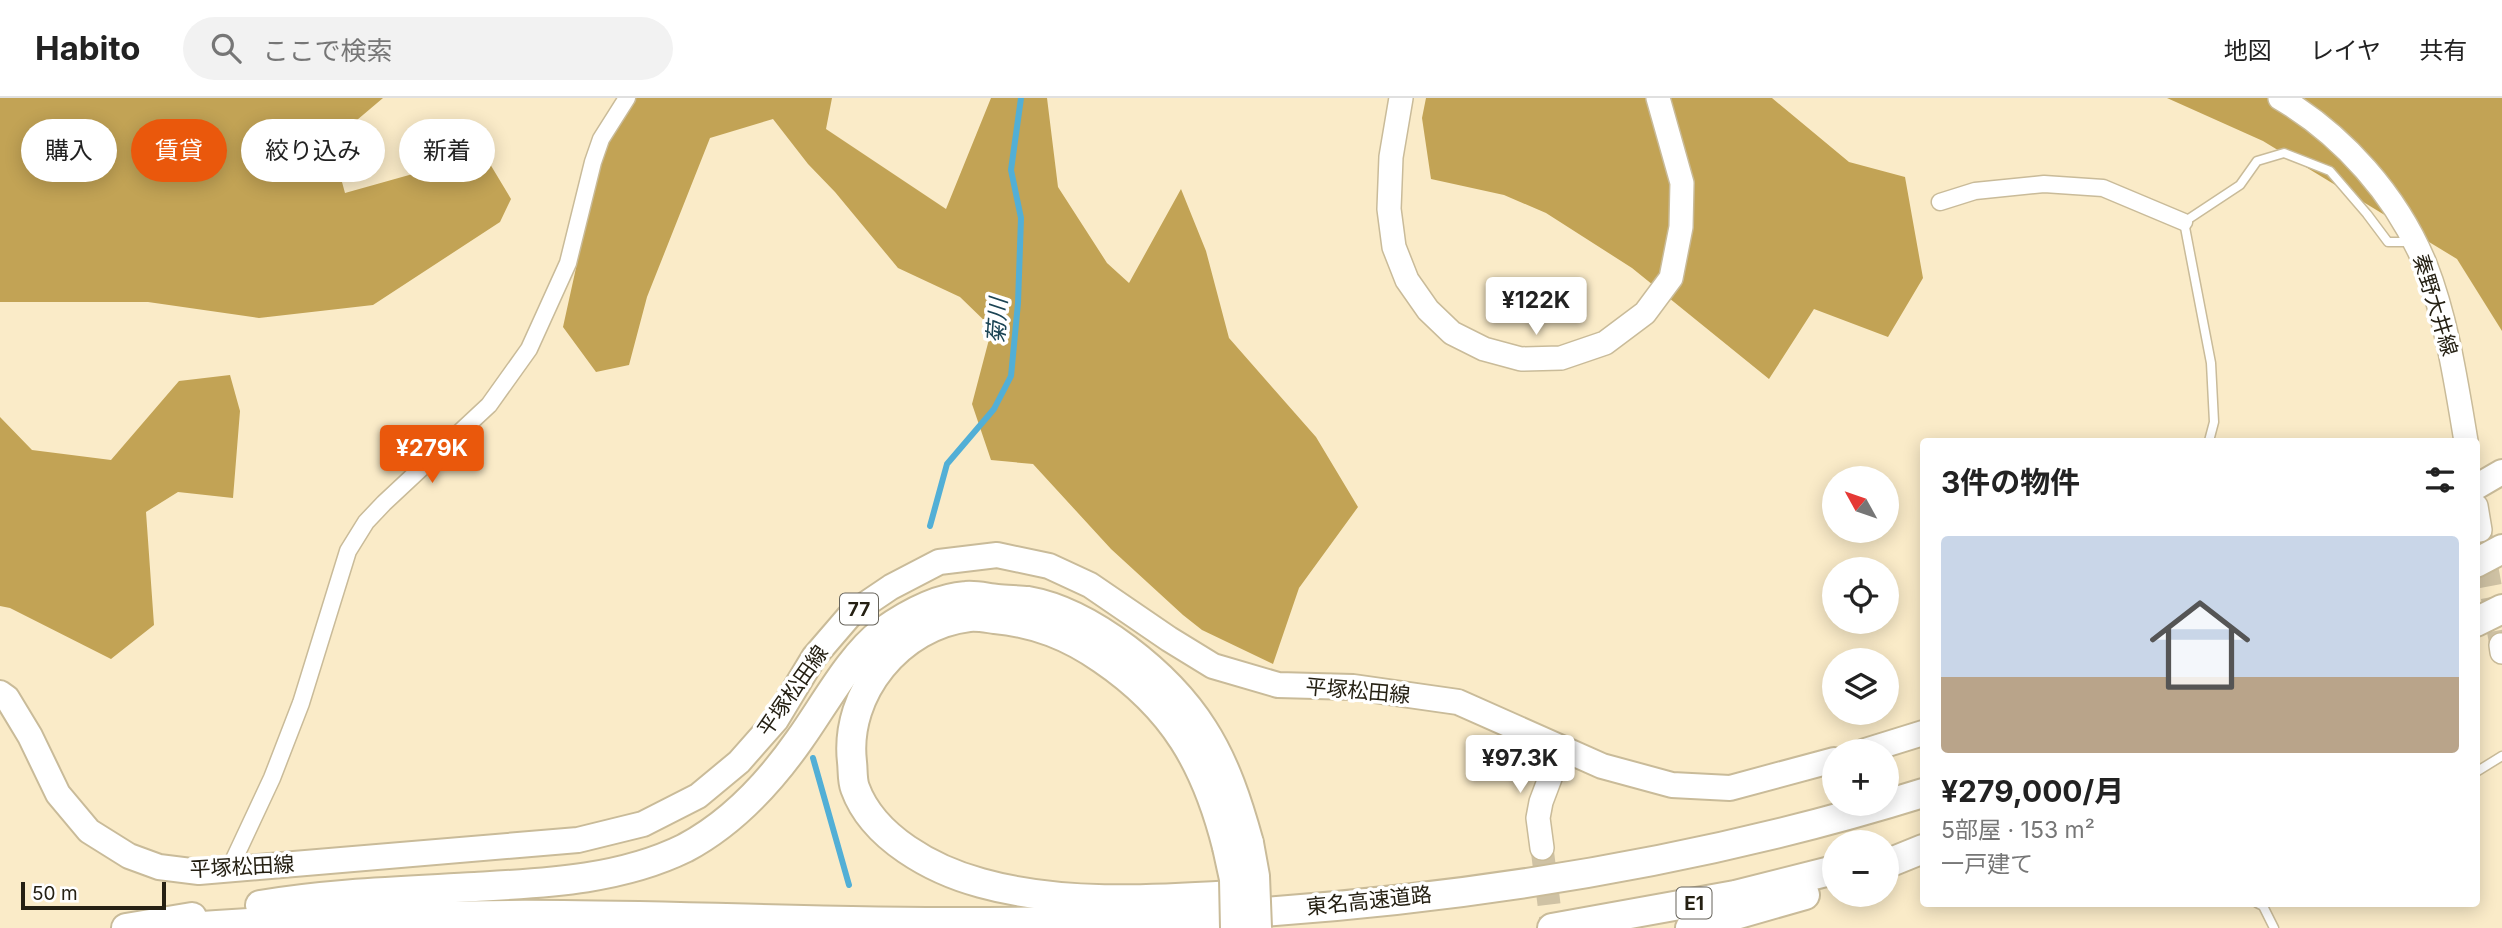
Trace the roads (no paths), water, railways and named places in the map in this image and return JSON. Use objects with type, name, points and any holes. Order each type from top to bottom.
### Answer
[{"type":"highway","points":[[2480,561],[2502,549]]},
{"type":"highway","points":[[126,928],[269,903],[588,877],[635,867],[660,858],[685,848],[729,819],[767,783],[852,664],[880,634],[923,607],[966,596],[1030,602],[1087,622],[1142,661],[1181,700],[1203,730],[1237,802],[1238,845],[1234,879],[1236,928]]},
{"type":"highway","points":[[2480,620],[2502,609]]},
{"type":"highway","points":[[1257,928],[1255,876],[1186,742],[1164,713],[1130,678],[1079,643],[1025,622],[970,617],[932,627],[896,649],[872,678],[857,709],[850,747],[855,787],[876,824],[906,848],[944,870],[981,883],[1031,893],[1117,898],[1213,896],[1398,885],[1520,885]]},
{"type":"highway","name":"東名高速道路","points":[[174,928],[352,917],[463,915],[989,922],[1197,917],[1326,907],[1520,885],[1621,868],[1843,817],[1920,794]]},
{"type":"highway","points":[[1899,853],[1920,848]]},
{"type":"highway","points":[[1899,858],[1920,848]]},
{"type":"highway","name":"E1","points":[[1552,928],[1735,895],[1822,873]]},
{"type":"highway","points":[[1690,928],[1739,916],[1822,889]]},
{"type":"main road","points":[[1401,98],[1391,157],[1389,209],[1394,247],[1407,280],[1428,310],[1452,333],[1484,349],[1521,359],[1561,358],[1605,343],[1645,313],[1671,278],[1681,227],[1682,183],[1658,98]]},
{"type":"main road","name":"秦野大井線","points":[[2280,98],[2307,114],[2356,159],[2396,208],[2415,242],[2426,267],[2451,353],[2465,438]]},
{"type":"main road","points":[[2480,485],[2502,472]]},
{"type":"main road","name":"平塚松田線","points":[[0,693],[7,698],[30,736],[58,794],[89,831],[129,856],[159,867],[199,872],[578,840],[643,824],[698,796],[739,762],[776,720],[814,656],[851,614],[891,587],[939,562],[997,555],[1049,566],[1090,585],[1213,666],[1278,685],[1353,687],[1458,702],[1602,766],[1672,785],[1730,788],[1822,763]]},
{"type":"main road","points":[[1899,740],[1920,734]]},
{"type":"main road","points":[[1542,848],[1538,818],[1541,802],[1561,749]]},
{"type":"street","points":[[229,870],[272,778],[301,703],[348,551],[366,522],[384,503],[489,405],[529,349],[568,263],[601,139],[627,98]]},
{"type":"street","points":[[1940,202],[1975,191],[2044,184],[2103,188],[2184,222]]},
{"type":"lane","points":[[2210,438],[2214,422],[2211,363],[2205,344],[2184,222],[2240,185],[2257,161],[2284,153],[2330,171],[2388,242],[2415,242]]},
{"type":"lane","points":[[2480,770],[2502,756]]},
{"type":"lane","points":[[2264,907],[2274,928]]},
{"type":"waterway","name":"菊川","points":[[930,526],[947,464],[994,409],[1011,376],[1018,303],[1021,218],[1011,170],[1021,98]]},
{"type":"waterway","name":"菊川","points":[[813,758],[849,885]]},
{"type":"tunnel","points":[[2480,530],[2501,645]]},
{"type":"tunnel","points":[[1542,848],[1552,928]]}]
